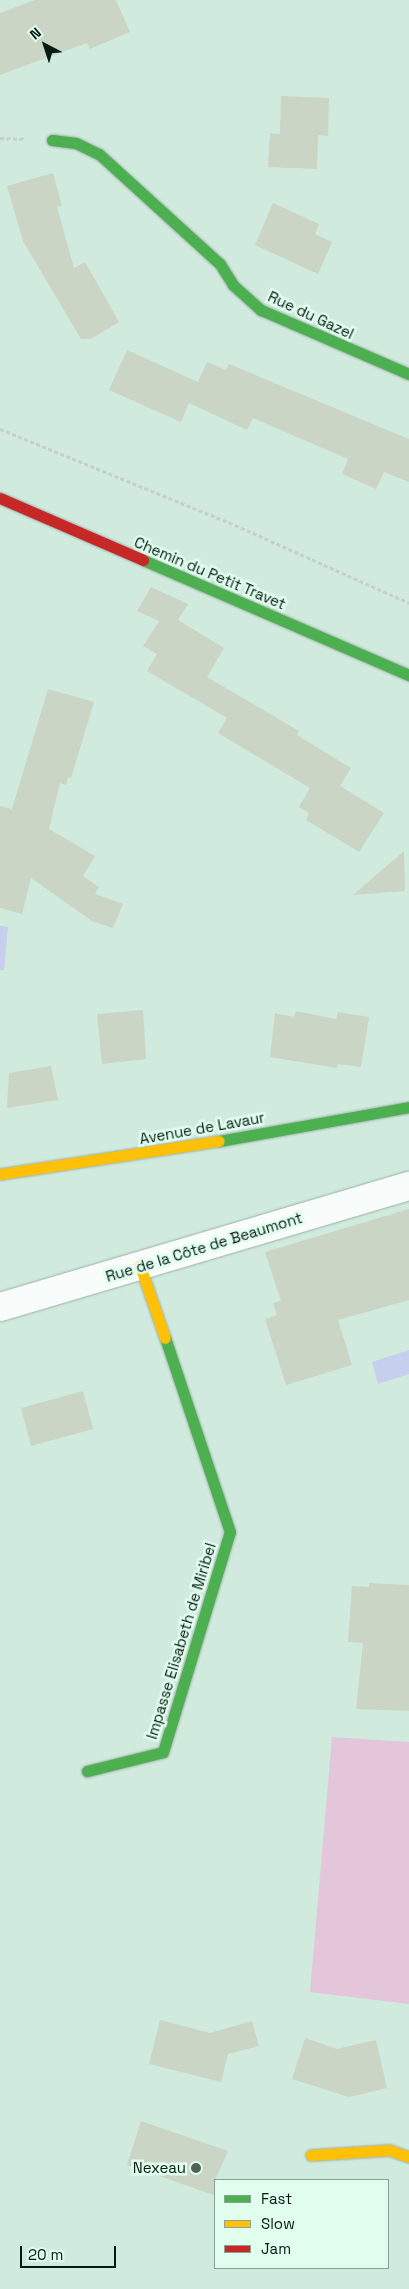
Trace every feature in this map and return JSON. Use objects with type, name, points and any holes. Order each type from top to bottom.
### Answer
[{"type":"street","name":"Rue du Gazel","points":[[52,140],[76,143],[99,154],[220,264],[239,292],[261,310],[409,374]]},
{"type":"street","name":"Chemin du Petit Travet","points":[[0,498],[409,675]]},
{"type":"street","name":"Avenue de Lavaur","points":[[0,1174],[156,1152],[409,1107]]},
{"type":"street","name":"Rue de la Côte de Beaumont","points":[[0,1307],[409,1186]]},
{"type":"street","name":"Impasse Elisabeth de Miribel","points":[[87,1771],[163,1752],[230,1532],[140,1266]]},
{"type":"street","points":[[311,2155],[389,2150],[409,2157]]},
{"type":"path","points":[[0,429],[235,525],[409,602]]},
{"type":"shaded area","points":[[332,1737],[409,1742],[409,2004],[310,1992]]},
{"type":"water","points":[[0,926],[8,927],[4,970],[0,970]]},
{"type":"water","points":[[409,1350],[409,1374],[378,1384],[372,1362]]},
{"type":"building","points":[[35,0],[116,0],[130,32],[90,49],[87,43],[0,75],[0,13]]},
{"type":"building","points":[[281,96],[329,98],[328,136],[318,135],[317,169],[268,167],[270,133],[280,134]]},
{"type":"building","points":[[53,173],[62,206],[57,207],[74,268],[85,262],[119,322],[91,339],[81,339],[23,241],[7,186]]},
{"type":"building","points":[[273,203],[319,224],[315,234],[332,242],[318,274],[255,245]]},
{"type":"building","points":[[127,350],[198,382],[207,362],[226,370],[229,364],[409,439],[409,482],[384,472],[376,489],[342,474],[348,459],[253,418],[247,430],[189,403],[181,422],[109,390]]},
{"type":"building","points":[[151,587],[188,604],[178,620],[224,648],[207,677],[299,731],[297,735],[351,768],[340,786],[384,813],[359,852],[306,820],[309,813],[299,807],[310,788],[218,733],[227,718],[147,671],[157,654],[143,646],[159,621],[137,611]]},
{"type":"building","points":[[48,689],[94,702],[71,778],[68,777],[66,785],[60,783],[49,829],[95,856],[83,876],[99,887],[95,894],[123,904],[113,928],[92,921],[31,878],[22,914],[0,908],[0,806],[12,809]]},
{"type":"building","points":[[404,851],[405,891],[353,895]]},
{"type":"building","points":[[143,1010],[146,1059],[102,1064],[97,1014]]},
{"type":"building","points":[[296,1011],[336,1019],[338,1012],[369,1017],[361,1067],[338,1064],[337,1068],[270,1057],[275,1013],[294,1017]]},
{"type":"building","points":[[51,1066],[58,1100],[7,1108],[9,1073]]},
{"type":"building","points":[[409,1209],[409,1300],[338,1320],[352,1365],[286,1385],[265,1319],[277,1315],[273,1303],[281,1301],[265,1252]]},
{"type":"building","points":[[83,1391],[93,1429],[31,1446],[21,1408]]},
{"type":"building","points":[[369,1583],[409,1585],[409,1711],[356,1709],[363,1643],[348,1642],[352,1586],[369,1587]]},
{"type":"building","points":[[160,2020],[210,2033],[252,2021],[259,2046],[228,2054],[221,2082],[149,2064]]},
{"type":"building","points":[[305,2038],[337,2049],[376,2040],[387,2088],[349,2097],[292,2079]]},
{"type":"building","points":[[141,2121],[228,2151],[214,2179],[214,2195],[127,2165]]},
{"type":"traffic: fast","points":[[52,140],[76,143],[99,154],[220,264],[233,285],[261,310],[409,374]]},
{"type":"traffic: fast","points":[[143,560],[409,675]]},
{"type":"traffic: fast","points":[[219,1141],[409,1107]]},
{"type":"traffic: fast","points":[[87,1771],[163,1752],[230,1532],[165,1338]]},
{"type":"traffic: slow","points":[[0,1174],[219,1141]]},
{"type":"traffic: slow","points":[[140,1266],[165,1338]]},
{"type":"traffic: slow","points":[[311,2155],[389,2150],[409,2157]]},
{"type":"traffic: jam","points":[[0,498],[143,560]]},
{"type":"place","name":"Nexeau","points":[[196,2168]]}]
